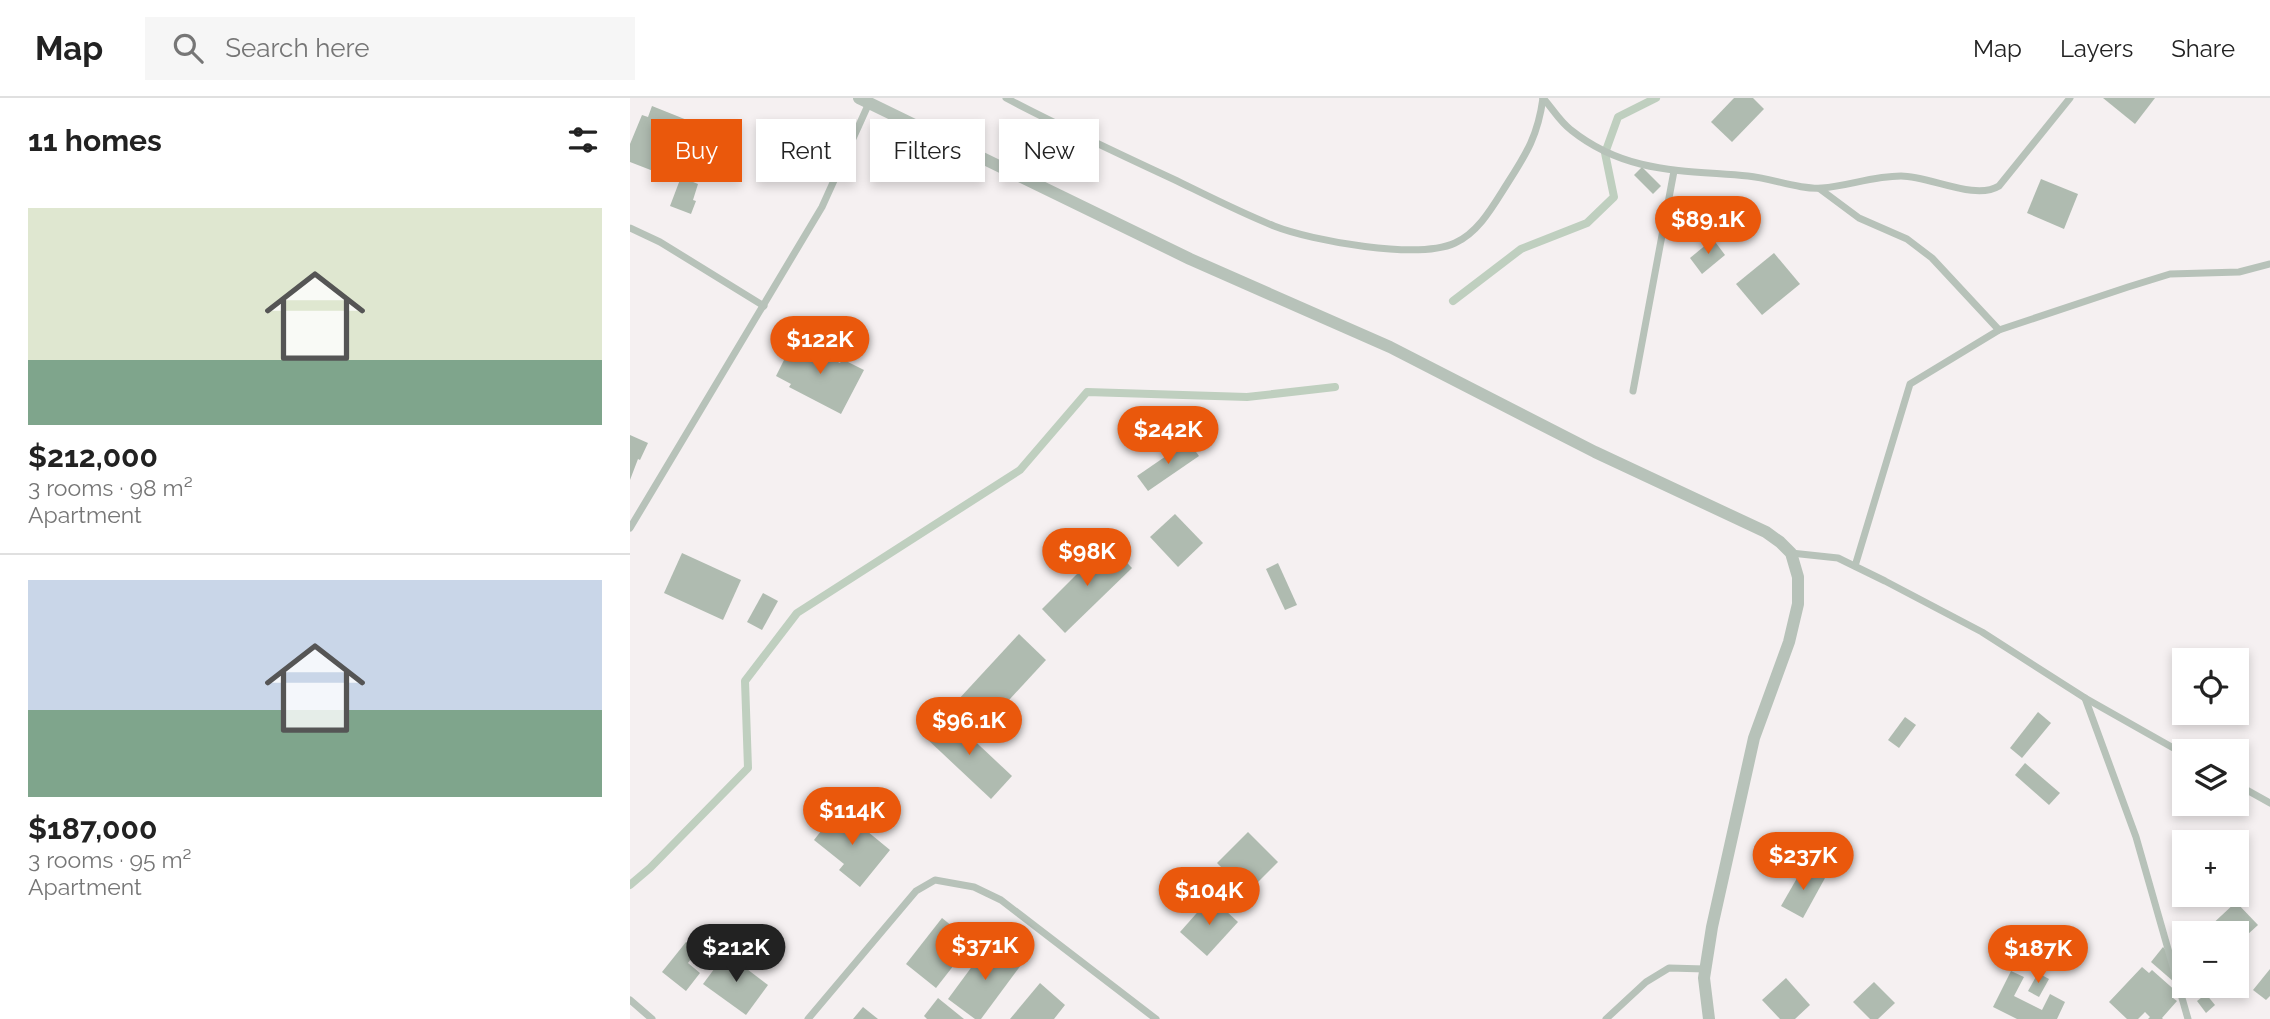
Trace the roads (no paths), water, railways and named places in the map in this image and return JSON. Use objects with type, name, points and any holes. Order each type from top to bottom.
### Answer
[{"type":"street","points":[[1006,98],[1049,121],[1275,227],[1320,239],[1374,247],[1424,250],[1452,245],[1469,236],[1528,151],[1540,123],[1543,98],[1569,129],[1605,153],[1646,167],[1751,176],[1820,189],[1863,179],[1903,176],[1975,191],[1990,191],[1999,186],[2070,98]]},
{"type":"street","points":[[630,528],[822,207],[864,100],[1190,259],[1390,347],[1595,452],[1766,531],[1791,553],[1798,578],[1798,604],[1789,642],[1754,737],[1712,927],[1704,978],[1709,1019]]},
{"type":"street","points":[[1633,391],[1674,171]]},
{"type":"street","points":[[1820,189],[1858,218],[1907,239],[1932,258],[1999,330]]},
{"type":"street","points":[[630,228],[660,242],[764,306]]},
{"type":"street","points":[[1854,566],[1910,384],[1999,330],[2170,274],[2239,272],[2270,264]]},
{"type":"street","points":[[1791,553],[1838,558],[1854,566],[1982,632],[2085,698],[2172,747]]},
{"type":"street","points":[[2085,698],[2136,837],[2188,1019]]},
{"type":"street","points":[[2249,791],[2270,803]]},
{"type":"street","points":[[808,1019],[916,891],[935,880],[974,887],[1001,900],[1156,1019]]},
{"type":"street","points":[[1606,1019],[1646,982],[1669,968],[1706,970]]},
{"type":"street","points":[[630,1000],[652,1019]]},
{"type":"waterway","points":[[1453,301],[1521,249],[1587,223],[1614,197],[1605,153],[1618,117],[1656,98]]},
{"type":"waterway","points":[[630,885],[748,768],[745,681],[797,613],[1020,470],[1087,392],[1247,397],[1335,387]]}]
